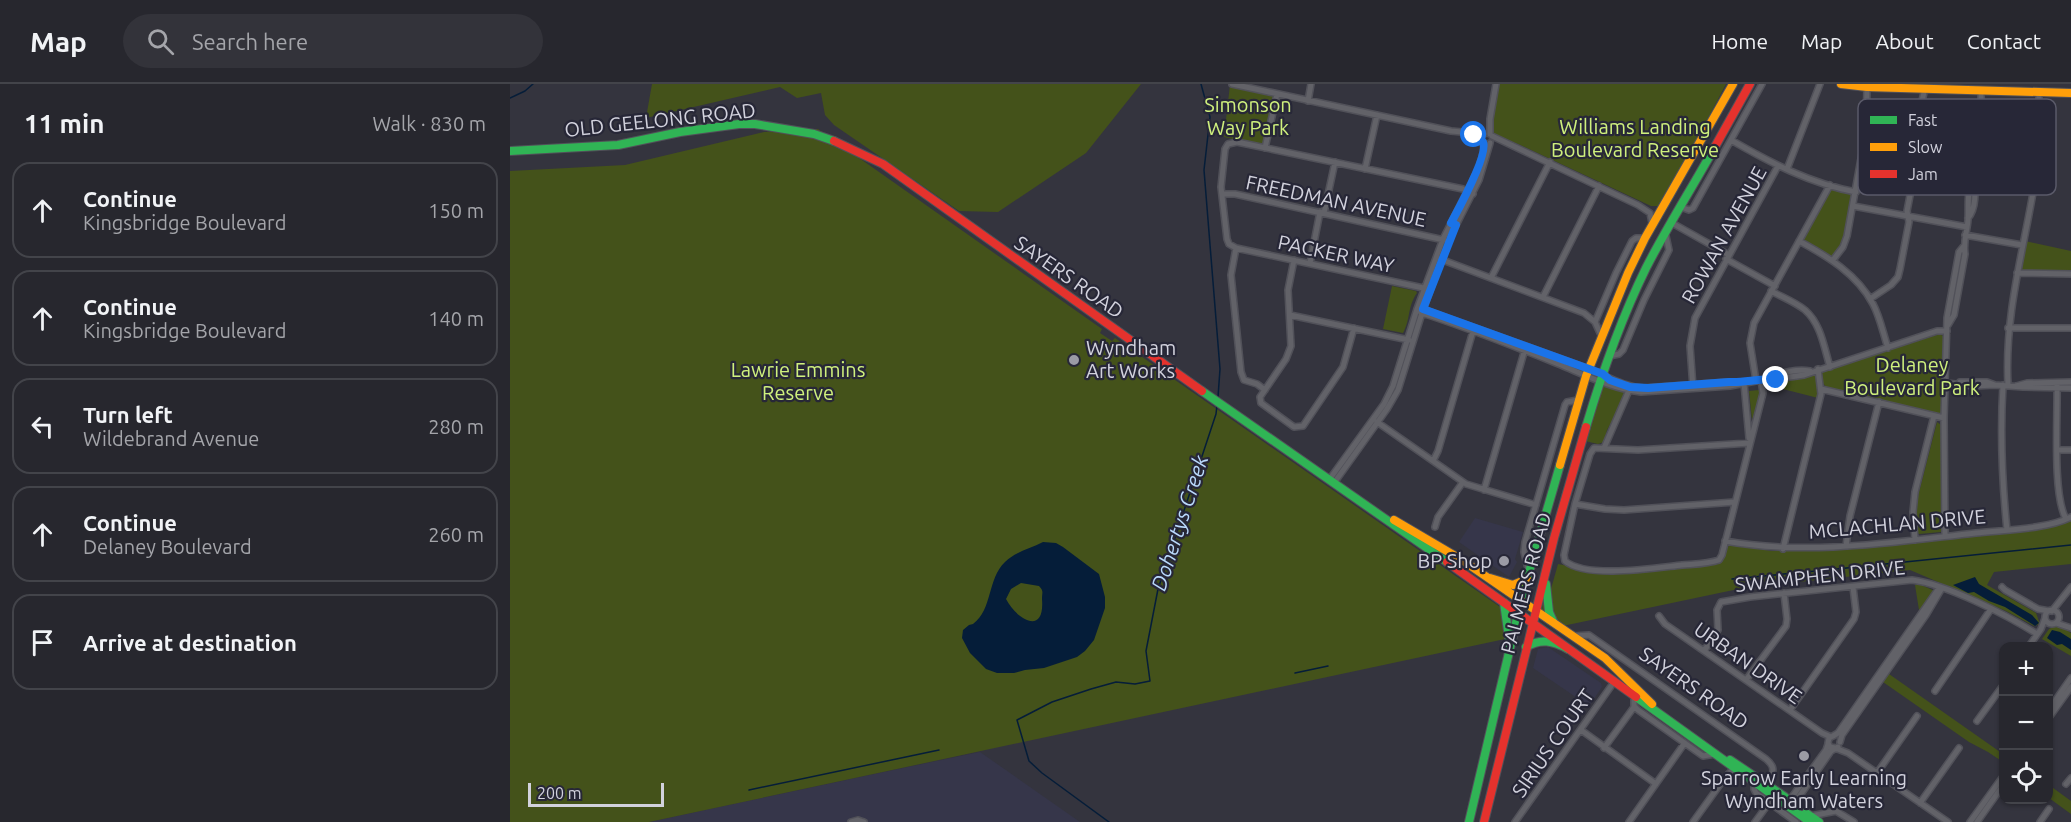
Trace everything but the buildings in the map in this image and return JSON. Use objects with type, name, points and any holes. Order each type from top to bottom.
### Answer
[{"type":"main road","name":"PALMERS ROAD","points":[[1469,822],[1521,600],[1587,373],[1628,273],[1645,238],[1733,84]]},
{"type":"main road","name":"PALMERS ROAD","points":[[1484,822],[1532,622],[1601,378],[1631,301],[1665,234],[1750,84]]},
{"type":"main road","points":[[1841,84],[1868,87],[1981,90],[2000,87],[2071,93]]},
{"type":"main road","points":[[1880,84],[1892,87]]},
{"type":"main road","name":"OLD GEELONG ROAD","points":[[510,151],[618,145],[680,132],[739,124],[777,126]]},
{"type":"main road","name":"SAYERS ROAD","points":[[777,126],[814,134],[846,145],[883,164],[1518,612],[1725,762],[1770,787],[1790,804],[1819,822]]},
{"type":"main road","name":"SAYERS ROAD","points":[[1359,501],[1439,546],[1536,609],[1620,671],[1652,703],[1754,783],[1790,804]]},
{"type":"main road","points":[[1545,575],[1549,612],[1553,621]]},
{"type":"main road","points":[[1490,578],[1513,586],[1521,584],[1528,576]]},
{"type":"main road","points":[[1504,603],[1508,618],[1509,651]]},
{"type":"main road","points":[[1526,647],[1538,640],[1545,640],[1568,649]]},
{"type":"street","points":[[1232,84],[1255,86],[1277,94],[1507,143],[1638,205],[1650,213],[1653,225]]},
{"type":"street","points":[[1308,100],[1311,84]]},
{"type":"street","points":[[1332,481],[1375,421],[1401,373],[1427,289],[1446,241],[1484,169],[1496,84]]},
{"type":"street","points":[[1680,207],[1689,210],[1693,208],[1762,84]]},
{"type":"street","name":"ROWAN AVENUE","points":[[1787,169],[1820,84]]},
{"type":"street","points":[[1867,99],[1868,87]]},
{"type":"street","points":[[1922,88],[1922,99]]},
{"type":"street","points":[[1981,90],[1981,99]]},
{"type":"street","points":[[2038,92],[2038,99]]},
{"type":"street","points":[[1265,148],[1277,94]]},
{"type":"street","points":[[1365,169],[1377,115]]},
{"type":"street","points":[[1731,140],[1778,166],[1856,192]]},
{"type":"street","points":[[1265,390],[1257,384],[1244,380],[1242,375],[1231,275],[1236,248],[1228,242],[1222,194],[1228,144],[1234,142],[1265,148],[1470,192]]},
{"type":"street","points":[[1310,263],[1335,162]]},
{"type":"street","points":[[1491,278],[1550,162]]},
{"type":"street","name":"ROWAN AVENUE","points":[[1693,387],[1690,351],[1693,324],[1699,309],[1778,166]]},
{"type":"street","points":[[1833,260],[1846,240],[1858,180]]},
{"type":"street","points":[[1751,424],[1763,393],[1750,344],[1751,333],[1756,318],[1830,185]]},
{"type":"street","points":[[1543,297],[1599,186]]},
{"type":"street","name":"FREEDMAN AVENUE","points":[[1222,194],[1322,213],[1446,241]]},
{"type":"street","points":[[1870,299],[1892,285],[1898,277],[1909,222],[1907,211],[1910,195]]},
{"type":"street","points":[[1945,536],[1944,418],[1947,318],[1959,252],[1963,247],[1967,227],[1966,212],[1969,195]]},
{"type":"street","points":[[2007,530],[2001,438],[2008,328],[2032,195]]},
{"type":"street","points":[[1638,205],[1648,208],[1663,207]]},
{"type":"street","points":[[1853,206],[1967,227]]},
{"type":"street","points":[[1672,223],[1728,257],[1806,311],[1820,331],[1830,367]]},
{"type":"street","points":[[1965,235],[2022,245]]},
{"type":"street","name":"PALMERS ROAD","points":[[1595,322],[1632,242],[1636,238],[1645,238]]},
{"type":"street","points":[[1799,240],[1833,260],[1859,285],[1875,308],[1888,348]]},
{"type":"street","name":"PACKER WAY","points":[[1236,248],[1427,289]]},
{"type":"street","points":[[1439,259],[1584,313],[1593,314],[1599,311]]},
{"type":"street","points":[[1294,260],[1288,290],[1292,338],[1290,351],[1260,397],[1261,403],[1292,426],[1299,428],[1304,424],[1340,372],[1354,328]]},
{"type":"street","points":[[2017,273],[2071,274]]},
{"type":"street","points":[[1420,311],[1630,389],[1644,392],[1730,386],[1769,379],[1776,375],[1830,367],[1948,328]]},
{"type":"street","points":[[1584,313],[1595,322],[1601,337]]},
{"type":"street","points":[[1290,315],[1410,341]]},
{"type":"street","points":[[2008,328],[2071,328]]},
{"type":"street","points":[[1433,461],[1438,451],[1473,330]]},
{"type":"street","points":[[1484,490],[1525,349]]},
{"type":"street","points":[[1783,549],[1821,389],[1818,369]]},
{"type":"street","points":[[1946,383],[1967,381],[2016,386],[2057,385],[2071,382]]},
{"type":"street","points":[[1741,383],[1751,424],[1750,443],[1721,557],[1715,561],[1622,571],[1599,570],[1566,562],[1564,557],[1575,504],[1590,454],[1594,448],[1638,450],[1750,443]]},
{"type":"street","points":[[2057,385],[2071,388]]},
{"type":"street","points":[[2057,385],[2057,450],[2061,506],[2069,518]]},
{"type":"street","points":[[1604,448],[1630,389]]},
{"type":"street","points":[[1821,389],[1944,418]]},
{"type":"street","name":"PALMERS ROAD","points":[[1528,576],[1524,547],[1565,405],[1578,400]]},
{"type":"street","points":[[1846,546],[1850,516],[1879,402]]},
{"type":"street","points":[[1915,540],[1913,512],[1915,492],[1934,416]]},
{"type":"street","points":[[1375,421],[1463,482],[1536,505]]},
{"type":"street","points":[[2057,450],[2071,450]]},
{"type":"street","points":[[1434,527],[1438,517],[1463,482]]},
{"type":"street","points":[[1575,504],[1624,510],[1735,502]]},
{"type":"street","points":[[1431,521],[1438,517]]},
{"type":"street","name":"MCLACHLAN DRIVE","points":[[1725,542],[1783,549],[1846,546],[2007,530],[2069,518]]},
{"type":"street","name":"SWAMPHEN DRIVE","points":[[1704,651],[1718,630],[1717,610],[1720,603],[1749,597],[1912,580],[1942,588],[2039,632]]},
{"type":"street","points":[[1790,710],[1854,619],[1856,612],[1853,587]]},
{"type":"street","points":[[2002,587],[2038,609],[2050,611],[2056,620]]},
{"type":"street","points":[[2032,642],[2045,618],[2071,587]]},
{"type":"street","points":[[1790,804],[1826,750],[1832,737],[1838,733],[1937,591],[1942,588]]},
{"type":"street","points":[[1790,804],[1830,752],[1839,746],[1842,735],[1926,615],[1942,588]]},
{"type":"street","points":[[1746,680],[1786,626],[1784,593]]},
{"type":"street","points":[[2039,632],[2056,620],[2059,604]]},
{"type":"street","points":[[1935,691],[1991,609]]},
{"type":"street","points":[[2038,609],[2045,618],[2056,620],[2069,627]]},
{"type":"street","name":"URBAN DRIVE","points":[[1659,616],[1665,624],[1822,733],[1832,737]]},
{"type":"street","name":"SAYERS ROAD","points":[[1574,636],[1589,635],[1766,759],[1773,765],[1770,787]]},
{"type":"street","points":[[2053,705],[2071,678]]},
{"type":"street","name":"SIRIUS COURT","points":[[1515,822],[1614,682]]},
{"type":"street","points":[[2053,713],[2071,687]]},
{"type":"street","points":[[1977,721],[1999,691]]},
{"type":"street","points":[[1604,748],[1634,707],[1634,697]]},
{"type":"street","name":"SAYERS ROAD","points":[[1634,707],[1703,756],[1715,754]]},
{"type":"street","points":[[1877,773],[1917,716]]},
{"type":"street","points":[[1581,730],[1656,784]]},
{"type":"street","name":"URBAN DRIVE","points":[[1822,733],[1828,744]]},
{"type":"street","points":[[1832,737],[1838,738],[1848,753]]},
{"type":"street","points":[[1629,822],[1684,744]]},
{"type":"street","points":[[1828,744],[1848,753],[1948,822]]},
{"type":"street","points":[[1920,802],[1959,747]]},
{"type":"street","points":[[1724,779],[1725,762]]},
{"type":"street","points":[[1693,822],[1735,766]]},
{"type":"street","points":[[2066,784],[2071,777]]},
{"type":"street","points":[[1970,822],[1999,782]]},
{"type":"street","name":"SAYERS ROAD","points":[[1754,783],[1756,793],[1796,822]]},
{"type":"street","points":[[1977,822],[1999,791]]},
{"type":"street","points":[[1755,822],[1769,803]]},
{"type":"street","points":[[2040,822],[2049,809]]},
{"type":"street","points":[[1811,819],[1836,811],[1854,822]]},
{"type":"street","points":[[852,822],[858,820],[864,822]]},
{"type":"shaded area","points":[[1475,518],[1523,532],[1515,559],[1517,562],[1509,577],[1459,542]]},
{"type":"shaded area","points":[[1043,542],[1056,543],[1063,547],[1099,574],[1105,597],[1105,608],[1094,640],[1077,657],[1044,668],[1014,673],[997,673],[986,669],[970,653],[962,638],[963,630],[973,624],[984,610],[995,577],[1005,562],[1018,553]],"holes":[[[1021,583],[1039,586],[1042,589],[1042,610],[1039,618],[1029,621],[1017,613],[1006,599],[1011,589]]]},
{"type":"shaded area","points":[[1975,577],[1979,584],[2032,615],[2039,623],[2035,626],[2005,607],[1953,585]]},
{"type":"shaded area","points":[[2052,630],[2060,632],[2071,639],[2071,650],[2062,644],[2057,645],[2047,638]]},
{"type":"shaded area","points":[[1548,647],[1601,683],[1602,687],[1589,706],[1533,668],[1538,649]]},
{"type":"shaded area","points":[[980,752],[1080,822],[649,822],[865,776]]},
{"type":"green space","points":[[652,84],[1141,84],[1086,153],[998,212],[959,211],[834,125],[825,115],[821,93],[797,98],[780,87],[646,118]]},
{"type":"green space","name":"Williams Landing Boulevard Reserve","points":[[1499,84],[1726,84],[1662,206],[1651,206],[1494,135],[1492,117]]},
{"type":"green space","name":"Simonson Way Park","points":[[1230,85],[1273,95],[1264,144],[1259,145],[1224,137]]},
{"type":"green space","name":"Lawrie Emmins Reserve","points":[[818,129],[1102,329],[1100,333],[1112,341],[1115,338],[1503,609],[1505,639],[649,822],[510,822],[510,171],[625,165],[764,132]]},
{"type":"green space","points":[[1830,190],[1852,194],[1844,241],[1832,256],[1805,242],[1803,238]]},
{"type":"green space","points":[[2025,241],[2071,251],[2071,272],[2021,271]]},
{"type":"green space","points":[[1392,286],[1417,293],[1403,333],[1383,329]]},
{"type":"green space","name":"Delaney Boulevard Park","points":[[1940,334],[1944,337],[1942,412],[1939,415],[1826,387],[1823,383],[1822,373],[1825,370]]},
{"type":"green space","points":[[1815,373],[1819,388],[1818,398],[1771,386],[1770,380],[1776,382]]},
{"type":"green space","points":[[1603,386],[1623,391],[1625,398],[1607,430],[1604,442],[1598,444],[1585,441]]},
{"type":"green space","points":[[1759,390],[1760,395],[1752,420],[1749,391]]},
{"type":"green space","points":[[1937,422],[1941,425],[1942,530],[1919,534],[1916,515],[1918,496]]},
{"type":"green space","points":[[2071,521],[2071,564],[1994,572],[1987,585],[2036,613],[2040,624],[2034,626],[2006,611],[1910,570],[1743,588],[1553,628],[1522,607],[1551,601],[1551,589],[1558,564],[1596,571],[1719,563],[1730,545],[1772,551],[1858,548],[2002,534],[2060,525]]},
{"type":"green space","points":[[1919,584],[1937,592],[1925,610],[1919,610],[1915,585]]},
{"type":"green space","points":[[2062,627],[2071,633],[2071,656],[2053,645],[2053,642],[2042,639],[2049,629]]},
{"type":"green space","points":[[1889,674],[1999,751],[1999,759],[1969,742],[1883,682]]},
{"type":"green space","points":[[2053,788],[2071,801],[2071,814],[2053,801]]},
{"type":"waterway","points":[[510,98],[525,91],[533,84]]},
{"type":"waterway","name":"Dohertys Creek","points":[[1201,84],[1210,117],[1204,170],[1220,369],[1218,397]]},
{"type":"waterway","name":"Dohertys Creek","points":[[1109,822],[1029,761],[1017,720],[1052,702],[1091,689],[1116,682],[1135,684],[1150,681],[1146,651],[1158,589],[1217,405]]},
{"type":"waterway","points":[[1827,570],[2071,545]]},
{"type":"waterway","points":[[1732,579],[1816,571]]},
{"type":"waterway","points":[[1295,673],[1328,666]]},
{"type":"waterway","points":[[749,790],[939,750]]},
{"type":"traffic: fast","points":[[510,151],[618,145],[680,132],[739,124],[755,124],[814,134],[834,141]]},
{"type":"traffic: fast","points":[[1586,427],[1613,346],[1637,287],[1712,152]]},
{"type":"traffic: fast","points":[[1202,391],[1447,562]]},
{"type":"traffic: fast","points":[[1469,822],[1523,593],[1560,465]]},
{"type":"traffic: fast","points":[[1546,584],[1549,612],[1553,621]]},
{"type":"traffic: fast","points":[[1504,603],[1509,638]]},
{"type":"traffic: fast","points":[[1526,647],[1537,642],[1547,642],[1568,649]]},
{"type":"traffic: fast","points":[[1636,697],[1810,822]]},
{"type":"traffic: fast","points":[[1730,760],[1785,797]]},
{"type":"traffic: fast","points":[[1806,813],[1819,822]]},
{"type":"traffic: slow","points":[[1560,465],[1586,376],[1628,273],[1645,238],[1733,84]]},
{"type":"traffic: slow","points":[[1841,84],[1867,87],[2071,93]]},
{"type":"traffic: slow","points":[[1394,520],[1462,560],[1605,658],[1652,704]]},
{"type":"traffic: slow","points":[[1490,578],[1513,585],[1527,579]]},
{"type":"traffic: jam","points":[[1712,152],[1750,84]]},
{"type":"traffic: jam","points":[[834,141],[883,164],[1202,391]]},
{"type":"traffic: jam","points":[[1484,822],[1554,538],[1586,427]]},
{"type":"traffic: jam","points":[[1447,562],[1636,697]]},
{"type":"place","name":"Wyndham Art Works","points":[[1074,360]]},
{"type":"place","name":"BP Shop","points":[[1504,561]]},
{"type":"place","name":"Sparrow Early Learning Wyndham Waters","points":[[1804,756]]},
{"type":"route","points":[[1474,135],[1471,134],[1484,145],[1483,154],[1477,172],[1451,223],[1456,225],[1423,309],[1603,374],[1610,380],[1623,385],[1648,388],[1776,380]]}]
